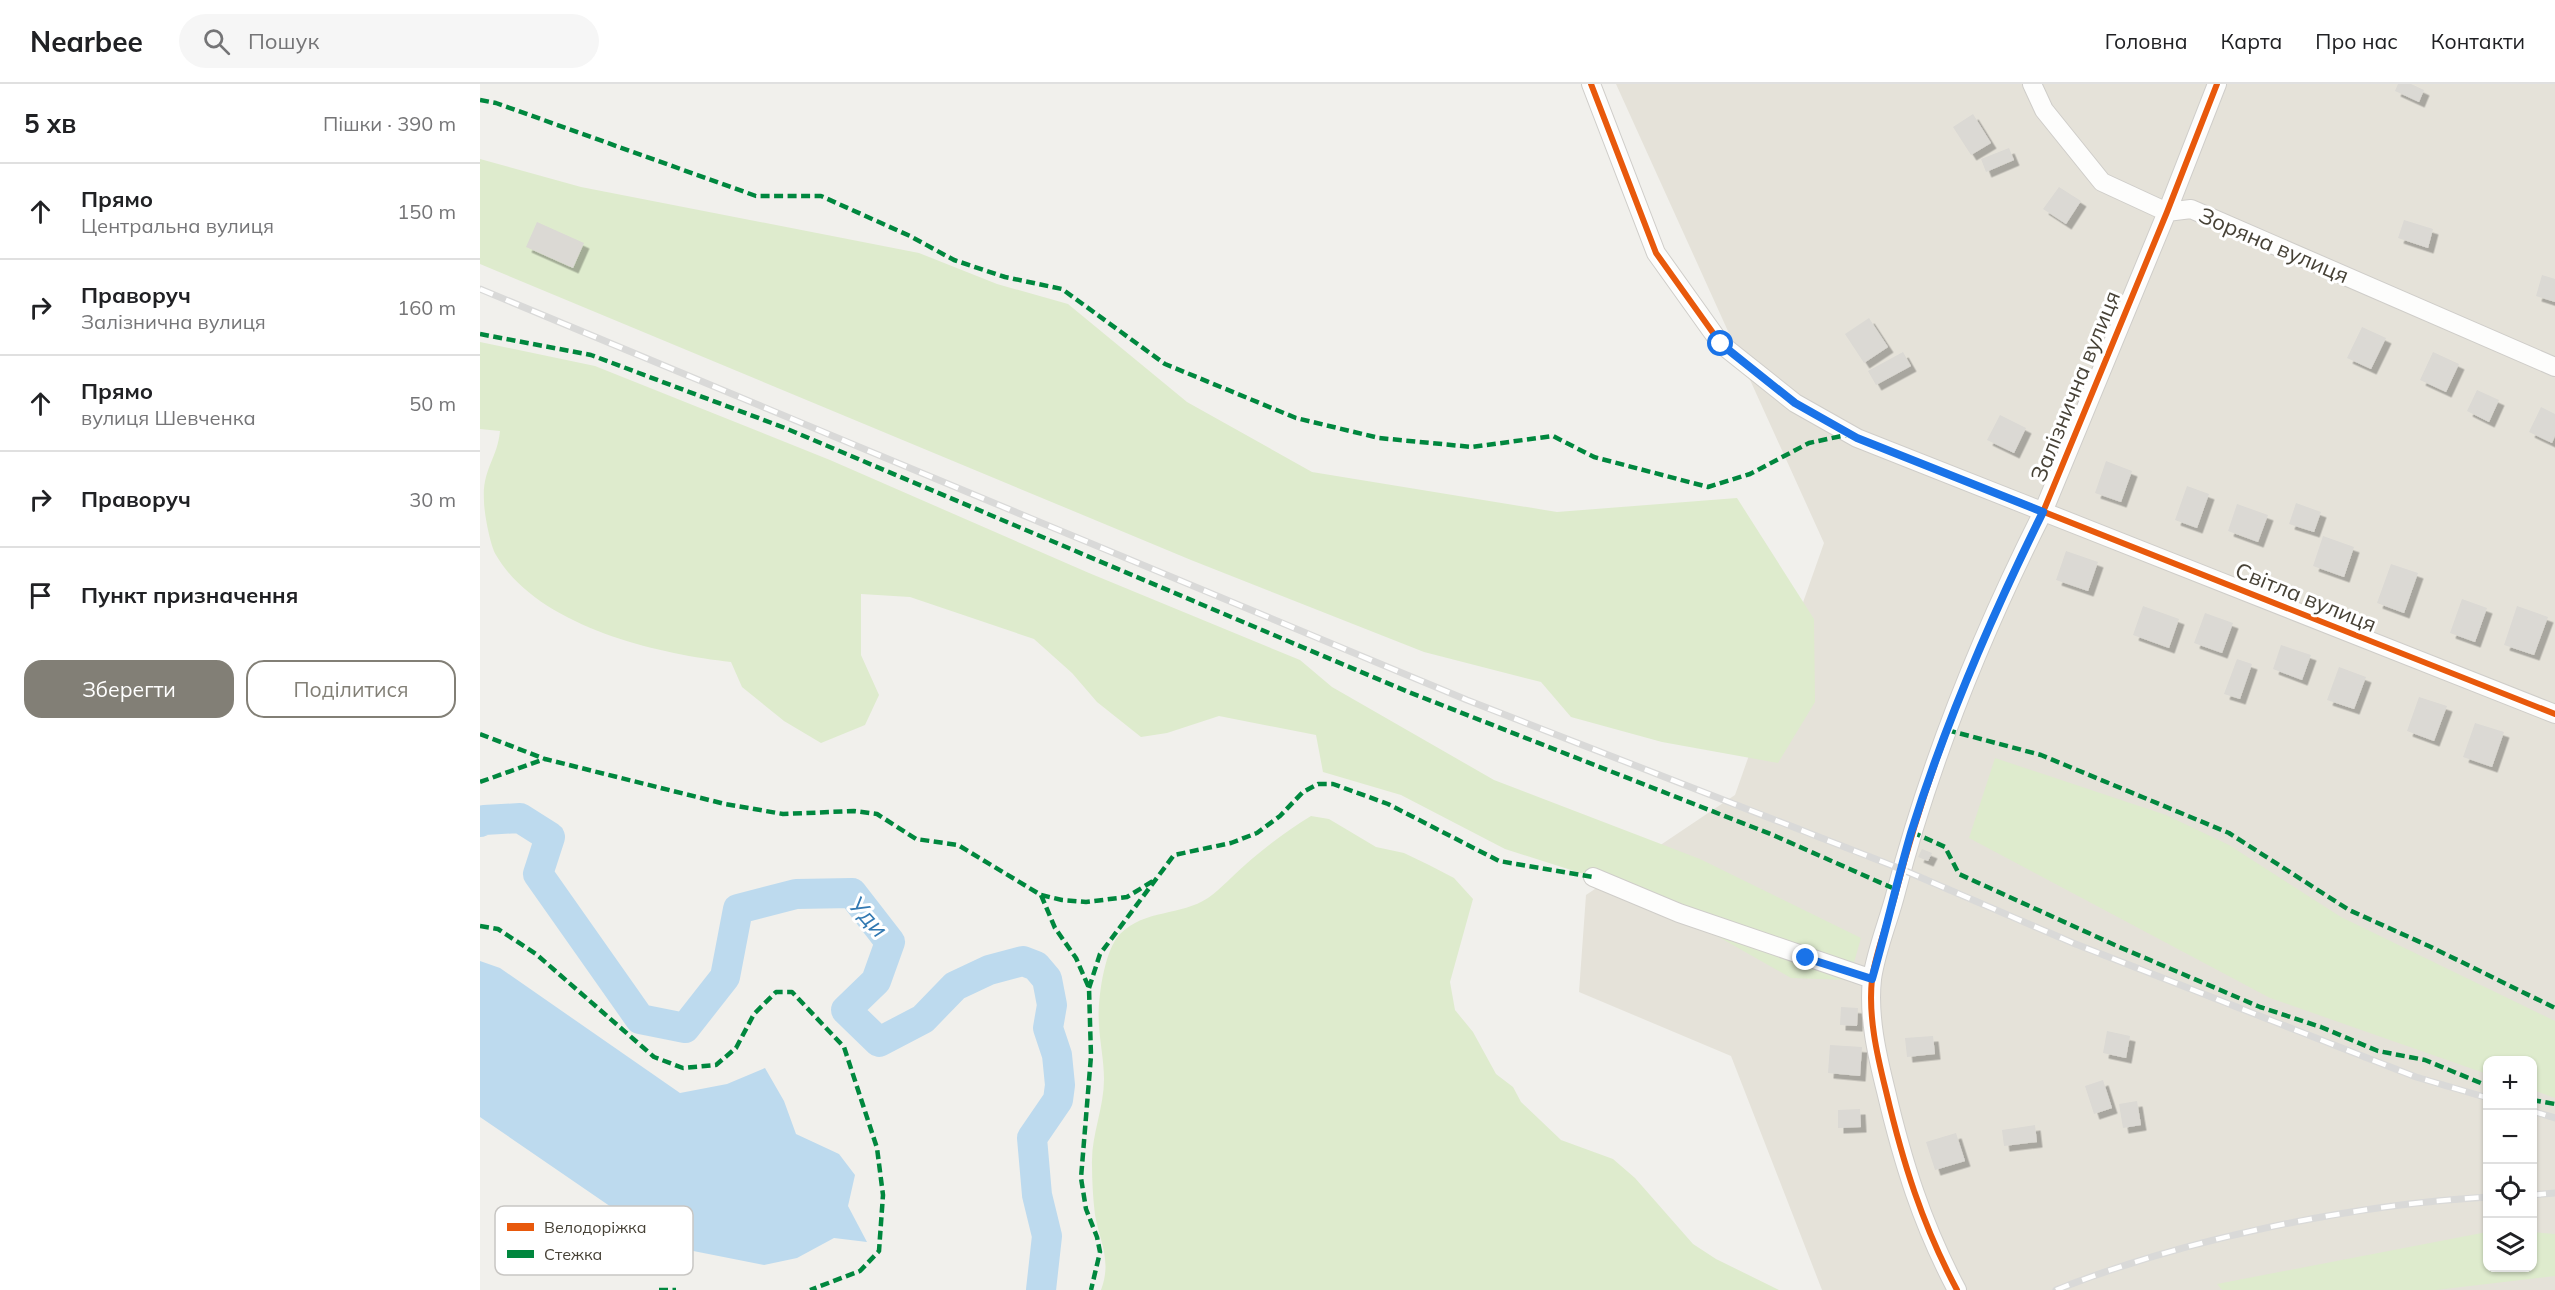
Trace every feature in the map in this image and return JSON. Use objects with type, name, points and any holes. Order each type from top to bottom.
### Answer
[{"type":"street","name":"Світла вулиця","points":[[1591,84],[1656,253],[1721,344],[1795,403],[1857,438],[2555,714]]},
{"type":"street","name":"Зоряна вулиця","points":[[2032,84],[2044,110],[2102,182],[2167,212],[2191,209],[2555,367]]},
{"type":"street","name":"Залізнична вулиця","points":[[1957,1290],[1934,1246],[1902,1161],[1875,1044],[1872,979],[1901,869],[1947,730],[2023,552],[2043,512],[2167,212],[2217,84]]},
{"type":"street","points":[[1593,877],[1679,913],[1872,979]]},
{"type":"shaded area","points":[[1616,84],[2555,84],[2555,1290],[1822,1290],[1731,1056],[1579,992],[1586,895],[1735,795],[1824,543]]},
{"type":"green space","points":[[480,159],[581,187],[919,253],[997,284],[1068,304],[1187,402],[1312,472],[1557,512],[1737,498],[1814,619],[1815,702],[1778,763],[1662,742],[1571,717],[1541,682],[1424,652],[1191,560],[480,264]]},
{"type":"green space","points":[[480,342],[595,366],[830,460],[1089,573],[1300,660],[1332,687],[1494,780],[1700,859],[1861,938],[1849,980],[1791,978],[1717,936],[1605,885],[1593,877],[1505,849],[1401,795],[1323,772],[1316,735],[1219,716],[1167,733],[1141,737],[1097,702],[1072,673],[1034,639],[910,597],[861,594],[861,655],[879,695],[865,725],[821,743],[784,721],[742,687],[731,662],[668,652],[601,632],[539,601],[515,580],[496,555],[485,513],[485,481],[500,431],[480,429]]},
{"type":"green space","points":[[1995,758],[2166,815],[2229,845],[2341,917],[2555,1021],[2555,1098],[2537,1091],[2537,1056],[2483,1056],[2483,1073],[2270,998],[1969,838]]},
{"type":"green space","points":[[1311,816],[1329,819],[1376,847],[1404,853],[1454,878],[1473,899],[1450,982],[1455,1010],[1473,1032],[1496,1074],[1513,1087],[1521,1102],[1561,1140],[1613,1159],[1635,1178],[1693,1244],[1716,1259],[1779,1290],[1101,1290],[1105,1261],[1095,1215],[1092,1154],[1104,1079],[1099,1003],[1106,964],[1114,942],[1120,934],[1140,920],[1186,908],[1208,898],[1261,852]]},
{"type":"green space","points":[[2537,1232],[2555,1234],[2555,1276],[2436,1290],[2222,1290],[2217,1284],[2483,1233],[2483,1272],[2537,1272]]},
{"type":"water","points":[[480,961],[500,968],[680,1093],[727,1084],[765,1068],[784,1101],[796,1134],[839,1154],[855,1175],[848,1206],[867,1242],[834,1238],[797,1258],[764,1265],[693,1251],[693,1206],[610,1206],[480,1117]]},
{"type":"building","points":[[2398,84],[2411,84],[2424,90],[2419,102],[2395,91]]},
{"type":"building","points":[[1973,114],[1991,143],[1971,155],[1953,127]]},
{"type":"building","points":[[2009,148],[2014,160],[1986,172],[1981,159]]},
{"type":"building","points":[[2059,187],[2081,201],[2066,224],[2043,209]]},
{"type":"building","points":[[2404,220],[2433,229],[2428,248],[2398,238]]},
{"type":"building","points":[[537,222],[584,243],[573,268],[526,247]]},
{"type":"building","points":[[2542,275],[2555,279],[2555,302],[2536,296]]},
{"type":"building","points":[[1869,318],[1888,347],[1864,363],[1845,334]]},
{"type":"building","points":[[2362,327],[2386,338],[2371,369],[2347,358]]},
{"type":"building","points":[[1903,352],[1911,366],[1876,385],[1868,371]]},
{"type":"building","points":[[2433,352],[2459,364],[2446,392],[2420,380]]},
{"type":"building","points":[[2477,390],[2499,400],[2489,422],[2467,411]]},
{"type":"building","points":[[2541,407],[2555,414],[2555,436],[2552,443],[2529,432]]},
{"type":"building","points":[[2000,415],[2026,428],[2014,453],[1987,440]]},
{"type":"building","points":[[2106,461],[2132,471],[2121,502],[2095,493]]},
{"type":"building","points":[[2187,486],[2209,494],[2197,528],[2175,520]]},
{"type":"building","points":[[2296,503],[2321,512],[2314,532],[2289,524]]},
{"type":"building","points":[[2237,504],[2268,515],[2258,542],[2228,531]]},
{"type":"building","points":[[2323,536],[2354,547],[2344,577],[2313,566]]},
{"type":"building","points":[[2066,551],[2098,562],[2088,591],[2056,580]]},
{"type":"building","points":[[2391,564],[2418,573],[2404,613],[2377,603]]},
{"type":"building","points":[[2462,599],[2487,608],[2475,642],[2450,633]]},
{"type":"building","points":[[2143,606],[2179,619],[2169,648],[2133,635]]},
{"type":"building","points":[[2517,606],[2548,617],[2534,655],[2504,645]]},
{"type":"building","points":[[2205,613],[2233,623],[2222,653],[2194,643]]},
{"type":"building","points":[[2281,645],[2311,655],[2302,680],[2273,669]]},
{"type":"building","points":[[2237,659],[2252,664],[2240,699],[2224,694]]},
{"type":"building","points":[[2339,667],[2366,677],[2354,709],[2327,700]]},
{"type":"building","points":[[2419,697],[2447,706],[2434,741],[2407,731]]},
{"type":"building","points":[[2475,723],[2504,732],[2492,767],[2463,757]]},
{"type":"building","points":[[1922,849],[1932,853],[1928,861],[1918,857]]},
{"type":"building","points":[[1841,1007],[1858,1008],[1857,1026],[1840,1025]]},
{"type":"building","points":[[2107,1031],[2130,1036],[2126,1058],[2103,1053]]},
{"type":"building","points":[[1933,1036],[1935,1054],[1907,1057],[1905,1038]]},
{"type":"building","points":[[1830,1045],[1862,1047],[1860,1076],[1828,1073]]},
{"type":"building","points":[[2103,1080],[2112,1108],[2094,1114],[2085,1086]]},
{"type":"building","points":[[2137,1101],[2141,1125],[2123,1128],[2119,1104]]},
{"type":"building","points":[[1860,1109],[1861,1127],[1838,1128],[1838,1110]]},
{"type":"building","points":[[2035,1125],[2037,1142],[2004,1146],[2002,1130]]},
{"type":"building","points":[[1956,1133],[1965,1161],[1935,1170],[1926,1142]]},
{"type":"waterway","name":"Уди","points":[[480,822],[520,818],[550,837],[538,874],[640,1019],[685,1028],[725,977],[738,909],[796,894],[852,893],[890,942],[876,981],[846,1010],[879,1042],[923,1019],[955,986],[989,970],[1023,961],[1036,966],[1047,979],[1052,1005],[1048,1028],[1057,1055],[1060,1085],[1058,1100],[1032,1138],[1037,1195],[1047,1236],[1041,1290]]},
{"type":"railway","points":[[480,289],[1467,700],[1901,869],[2073,943],[2416,1077],[2483,1097]]},
{"type":"railway","points":[[2537,1113],[2555,1118]]},
{"type":"railway","points":[[2537,1195],[2555,1193]]},
{"type":"railway","points":[[2056,1290],[2158,1255],[2268,1227],[2380,1208],[2483,1197]]},
{"type":"marked path","points":[[480,100],[496,103],[756,196],[821,196],[910,236],[954,260],[1005,277],[1062,289],[1165,364],[1296,418],[1379,438],[1472,447],[1553,436],[1594,457],[1708,487],[1750,474],[1809,443],[1846,435],[1851,437]]},
{"type":"marked path","points":[[480,334],[591,355],[785,428],[1406,691],[1773,835],[1897,890]]},
{"type":"marked path","points":[[1947,730],[2041,755],[2229,833],[2349,910],[2431,947],[2555,1008]]},
{"type":"marked path","points":[[480,734],[545,759],[725,804],[783,814],[854,811],[877,814],[916,839],[958,845],[1041,895],[1062,900],[1086,902],[1127,897],[1153,881]]},
{"type":"marked path","points":[[480,782],[545,759]]},
{"type":"marked path","points":[[1089,988],[1100,954],[1174,855],[1231,843],[1257,833],[1280,816],[1303,792],[1318,784],[1333,784],[1388,804],[1499,861],[1593,877]]},
{"type":"marked path","points":[[1912,832],[1945,847],[1959,874],[2117,946],[2260,1007],[2321,1027],[2378,1051],[2425,1060],[2483,1084]]},
{"type":"marked path","points":[[1041,895],[1055,928],[1076,958],[1089,988],[1091,1056],[1081,1178],[1086,1209],[1100,1252],[1091,1290]]},
{"type":"marked path","points":[[480,926],[498,929],[536,954],[654,1057],[683,1068],[716,1065],[736,1048],[754,1014],[776,992],[792,992],[844,1047],[877,1148],[883,1195],[879,1251],[860,1271],[810,1290]]},
{"type":"marked path","points":[[2537,1101],[2555,1104]]},
{"type":"marked path","points":[[659,1290],[676,1290]]},
{"type":"cycle path","points":[[1591,84],[1656,253],[1721,344],[1795,403],[1857,438],[2555,714]]},
{"type":"cycle path","points":[[1957,1290],[1924,1217],[1892,1118],[1879,1064],[1872,1021],[1871,993],[1874,968],[1925,794],[1959,698],[1999,604],[2043,512],[2167,212],[2217,84]]},
{"type":"route","points":[[1721,344],[1795,403],[1857,438],[2043,512],[2023,552],[1947,730],[1912,832],[1872,979],[1806,958]]}]
